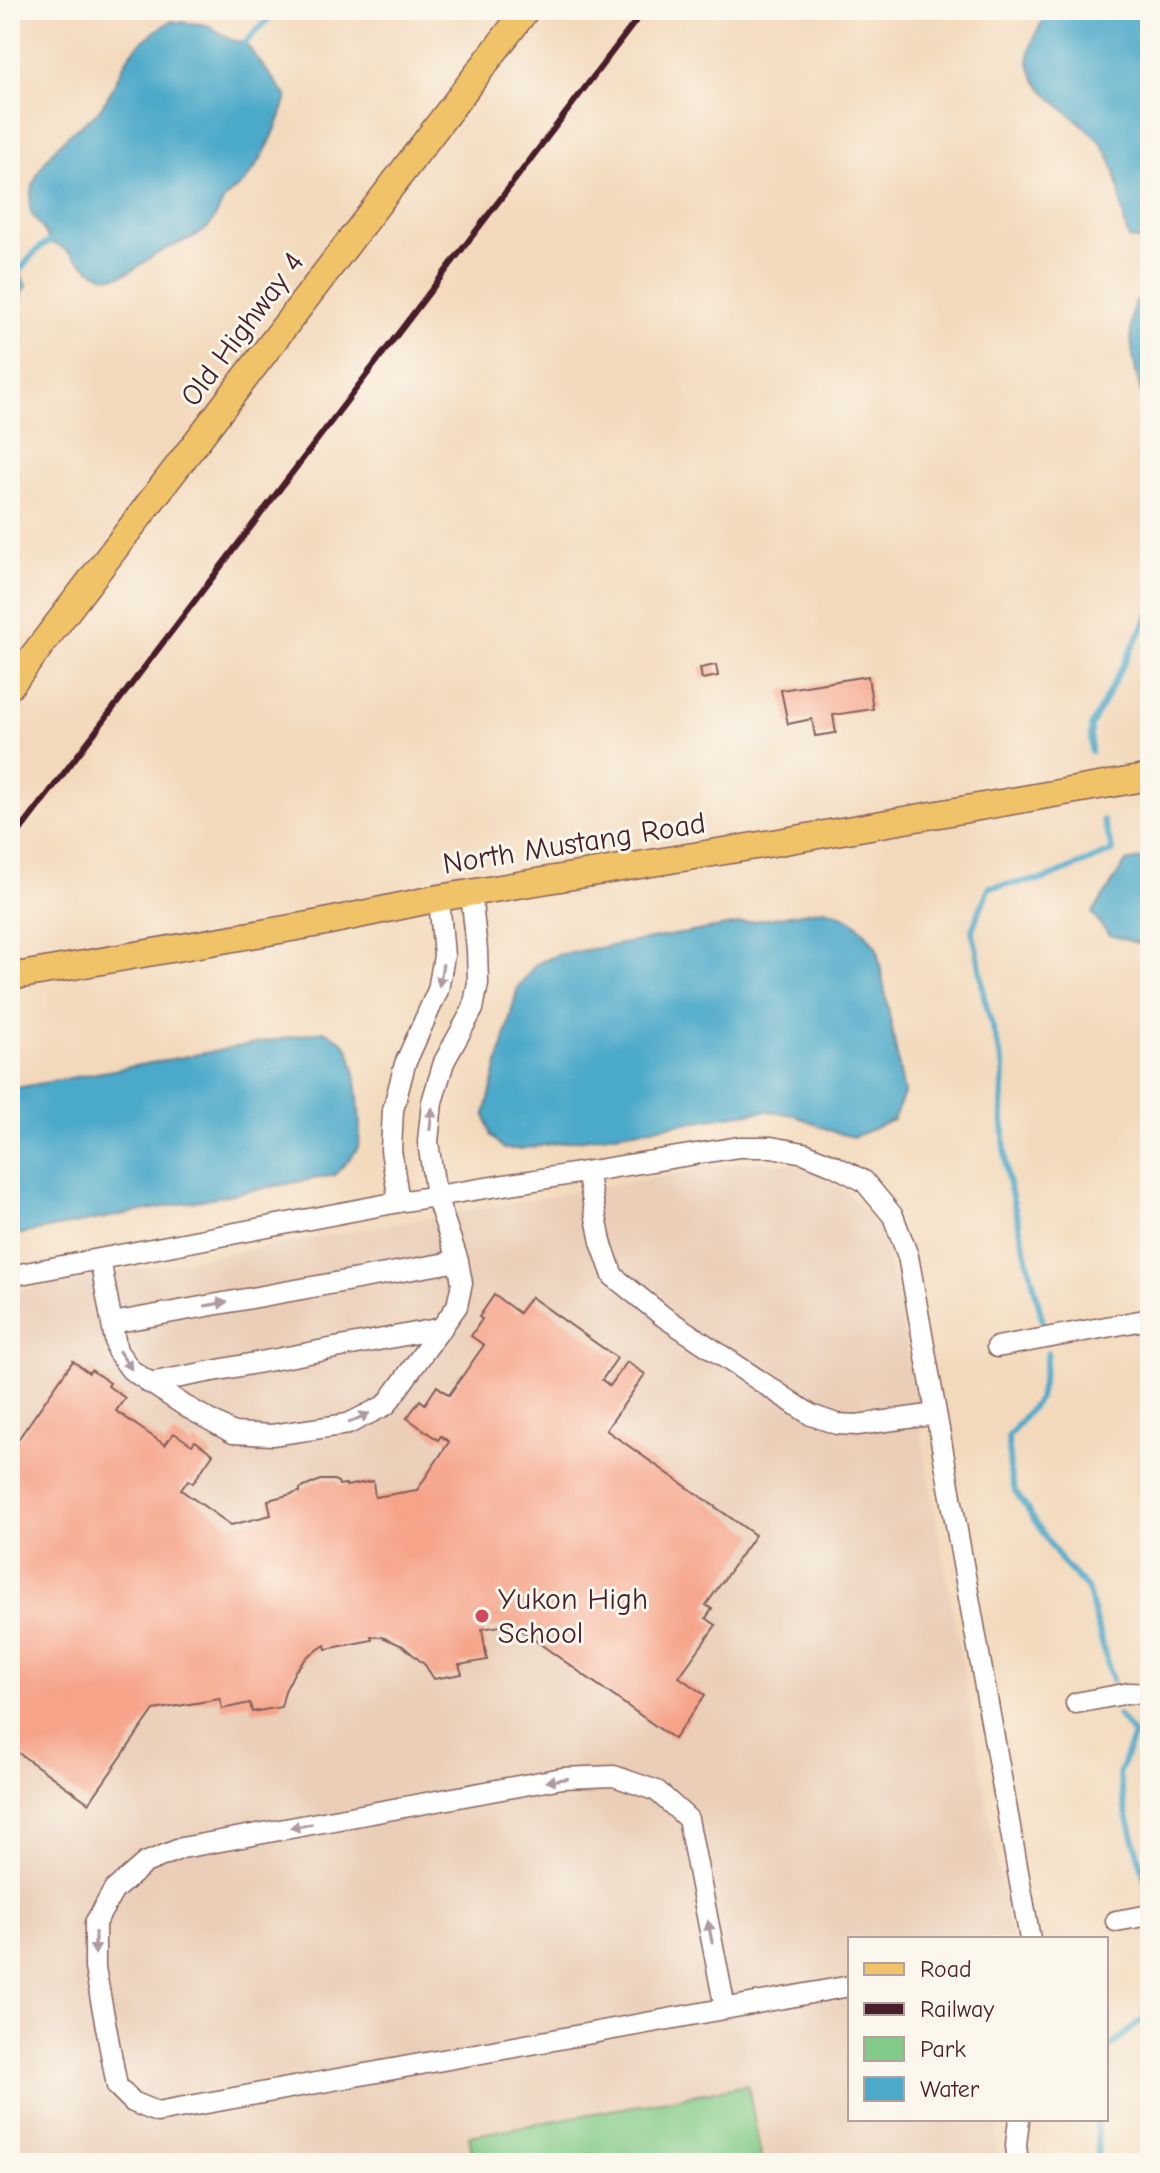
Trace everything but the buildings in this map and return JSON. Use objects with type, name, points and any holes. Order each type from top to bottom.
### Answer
[{"type":"main road","name":"Old Highway 4","points":[[10,686],[526,10]]},
{"type":"main road","name":"North Mustang Road","points":[[10,977],[320,923],[439,898],[1150,777]]},
{"type":"street","points":[[100,1259],[117,1351],[131,1370],[233,1433],[272,1435],[348,1424],[386,1405],[457,1306],[462,1283],[458,1261],[436,1196],[428,1142],[432,1102],[444,1062],[473,1009],[478,983],[471,893]]},
{"type":"street","points":[[399,1202],[391,1150],[393,1110],[405,1064],[438,990],[444,956],[439,898]]},
{"type":"street","points":[[10,1276],[399,1202],[739,1147],[771,1147],[804,1153],[864,1181],[893,1216],[908,1256],[1030,1937]]},
{"type":"street","points":[[587,1172],[601,1242],[613,1276],[664,1317],[811,1415],[837,1424],[857,1425],[936,1414]]},
{"type":"street","points":[[112,1323],[458,1261]]},
{"type":"street","points":[[997,1347],[1150,1319]]},
{"type":"street","points":[[149,1383],[442,1328]]},
{"type":"street","points":[[1076,1703],[1129,1693],[1150,1694]]},
{"type":"street","points":[[725,2008],[688,1819],[657,1791],[614,1776],[562,1778],[182,1848],[145,1863],[114,1890],[95,1923],[95,1968],[117,2086],[133,2102],[157,2112],[848,1986]]},
{"type":"street","points":[[1116,1921],[1150,1915]]},
{"type":"street","points":[[1018,2163],[1019,2121]]},
{"type":"shaded area","name":"Yukon High School","points":[[750,1161],[805,1166],[846,1192],[880,1230],[896,1292],[1011,1937],[848,1937],[848,2121],[999,2121],[995,2138],[998,2163],[10,2163],[10,1292]]},
{"type":"green space","points":[[748,2085],[762,2163],[474,2163],[469,2136]]},
{"type":"water","points":[[1048,10],[1150,10],[1150,241],[1129,239],[1115,170],[1105,149],[1035,78],[1030,65],[1030,50]]},
{"type":"water","points":[[171,21],[207,25],[232,40],[245,43],[287,97],[260,160],[244,182],[224,200],[209,226],[123,275],[103,276],[65,249],[49,243],[31,211],[31,194],[44,163],[58,145],[104,104],[133,51],[148,36]]},
{"type":"water","points":[[10,269],[19,269],[26,286],[19,300],[10,307]]},
{"type":"water","points":[[1150,298],[1150,419],[1137,377],[1131,331],[1134,303]]},
{"type":"water","points":[[1150,857],[1150,947],[1109,935],[1092,914],[1126,862]]},
{"type":"water","points":[[825,909],[856,923],[877,949],[904,1094],[893,1120],[854,1137],[836,1133],[794,1115],[768,1111],[520,1149],[504,1149],[491,1135],[485,1114],[518,987],[536,964],[557,955]]},
{"type":"water","points":[[323,1031],[348,1048],[354,1067],[359,1113],[358,1147],[334,1175],[10,1236],[10,1089]]},
{"type":"waterway","points":[[240,48],[277,10]]},
{"type":"waterway","points":[[10,283],[34,254],[53,239]]},
{"type":"waterway","points":[[1091,751],[1091,726],[1150,614]]},
{"type":"waterway","points":[[1043,1322],[1007,1176],[1002,1109],[1004,1068],[984,997],[972,930],[989,887],[1045,879],[1113,851],[1103,820]]},
{"type":"waterway","points":[[1048,1352],[1039,1398],[1008,1437],[1010,1473],[1015,1491],[1063,1563],[1087,1588],[1112,1680]]},
{"type":"waterway","points":[[1118,1715],[1134,1735],[1119,1774],[1125,1808],[1150,1897]]},
{"type":"waterway","points":[[1108,2048],[1150,2014]]},
{"type":"waterway","points":[[1097,2121],[1098,2163]]},
{"type":"railway","points":[[10,844],[644,10]]},
{"type":"place","name":"Yukon High School","points":[[482,1616]]}]
